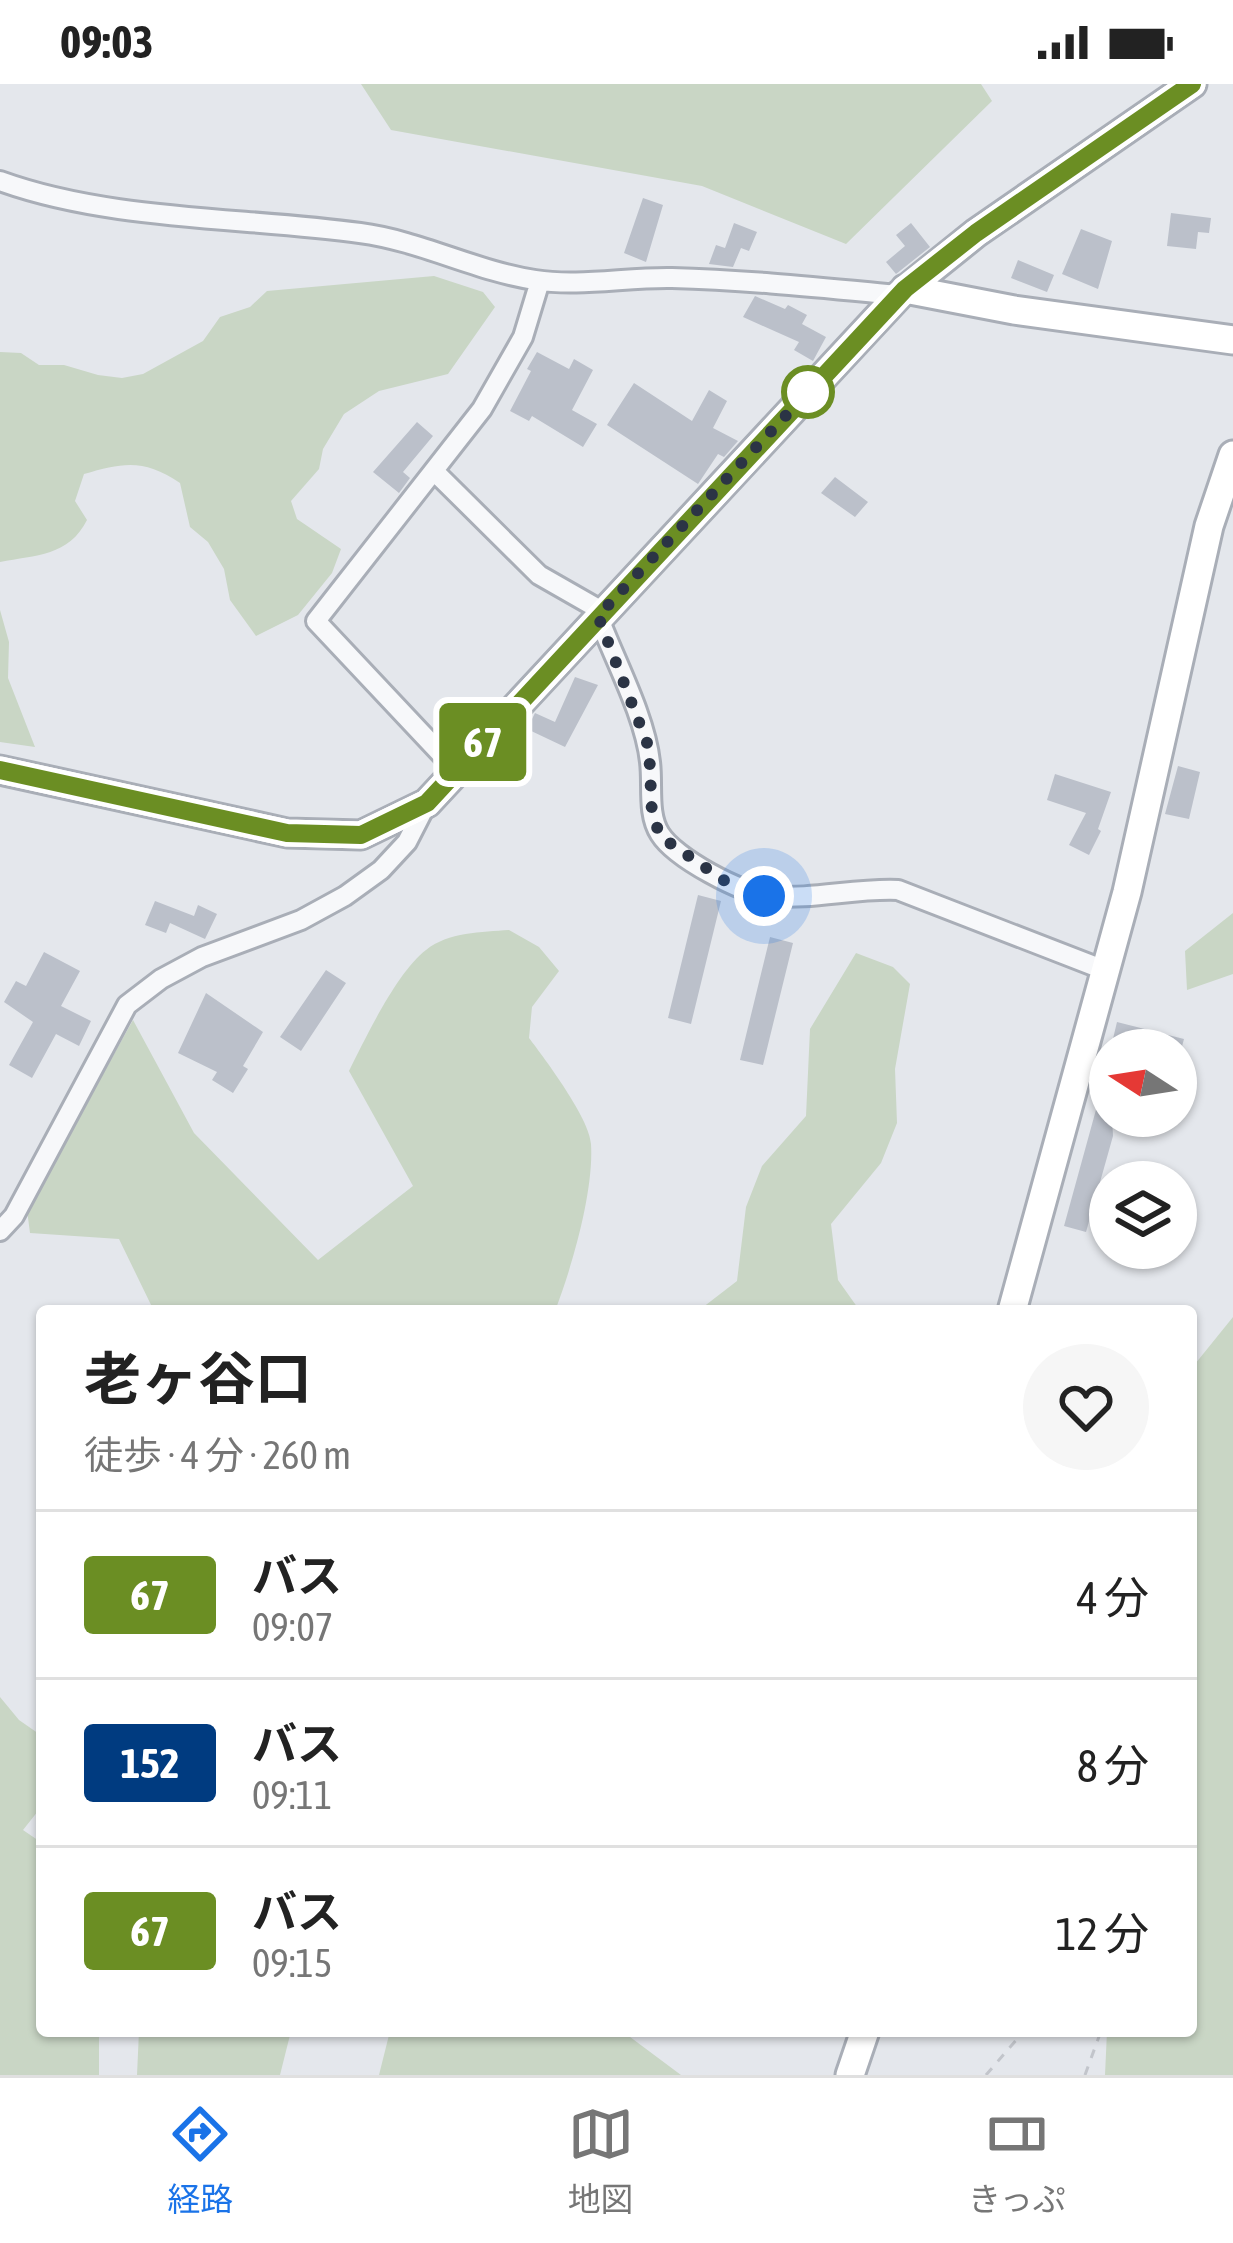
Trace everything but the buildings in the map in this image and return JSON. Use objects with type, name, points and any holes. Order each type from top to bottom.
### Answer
[{"type":"main road","points":[[0,770],[287,833],[361,835],[427,803],[902,292],[976,233],[1192,84]]},
{"type":"main road","points":[[902,292],[1233,340]]},
{"type":"main road","points":[[1014,1305],[1107,971],[1209,526],[1233,455]]},
{"type":"main road","points":[[850,2075],[863,2037]]},
{"type":"street","points":[[0,181],[59,197],[209,220],[358,232],[408,241],[496,272],[540,281],[669,278],[902,292]]},
{"type":"street","points":[[457,771],[316,621],[482,409],[524,337],[540,281]]},
{"type":"street","points":[[434,471],[539,575],[600,614],[649,748],[652,815],[661,837],[685,855],[728,883],[764,896],[898,890],[1107,971]]},
{"type":"street","points":[[0,1231],[14,1216],[127,1005],[202,957],[302,920],[345,896],[381,870],[407,842],[427,803]]},
{"type":"path","points":[[986,2075],[1019,2037]]},
{"type":"path","points":[[1085,2075],[1099,2037]]},
{"type":"green space","points":[[361,84],[981,84],[992,101],[846,244],[702,186],[391,130]]},
{"type":"green space","points":[[434,276],[483,292],[495,307],[448,374],[379,391],[344,414],[323,449],[319,469],[291,501],[297,519],[341,549],[332,573],[298,615],[256,636],[230,600],[224,569],[208,542],[190,527],[180,483],[145,466],[123,465],[84,474],[75,501],[87,520],[80,532],[50,552],[0,562],[0,352],[21,353],[39,365],[64,365],[122,378],[143,374],[203,341],[220,317],[250,307],[267,291]]},
{"type":"green space","points":[[0,610],[9,642],[8,678],[35,747],[0,742]]},
{"type":"green space","points":[[1233,913],[1233,974],[1187,990],[1185,951]]},
{"type":"green space","points":[[509,930],[539,947],[559,971],[532,1007],[529,1038],[589,1133],[591,1163],[575,1251],[557,1305],[151,1305],[119,1239],[30,1233],[27,1210],[133,1020],[194,1133],[318,1260],[413,1186],[349,1071],[383,1006],[415,960],[435,944],[466,934]]},
{"type":"green space","points":[[856,953],[893,967],[910,984],[895,1069],[897,1123],[881,1163],[831,1224],[838,1280],[856,1305],[706,1305],[737,1281],[746,1207],[762,1166],[806,1116],[810,1029]]},
{"type":"green space","points":[[1233,1317],[1233,2075],[1105,2075],[1107,2037],[1197,2037],[1197,1362]]},
{"type":"green space","points":[[0,1697],[36,1732],[36,1814],[23,1830],[36,1839],[36,2037],[99,2037],[99,2075],[0,2075]]},
{"type":"green space","points":[[139,2037],[290,2037],[280,2075],[137,2075]]},
{"type":"green space","points":[[388,2037],[630,2037],[681,2075],[379,2075]]},
{"type":"bus line","name":"67","points":[[0,770],[287,833],[361,835],[427,803],[905,289],[976,233],[1192,84]]},
{"type":"route","points":[[764,896],[728,883],[661,837],[652,815],[649,748],[598,616],[821,378],[808,392]]}]
